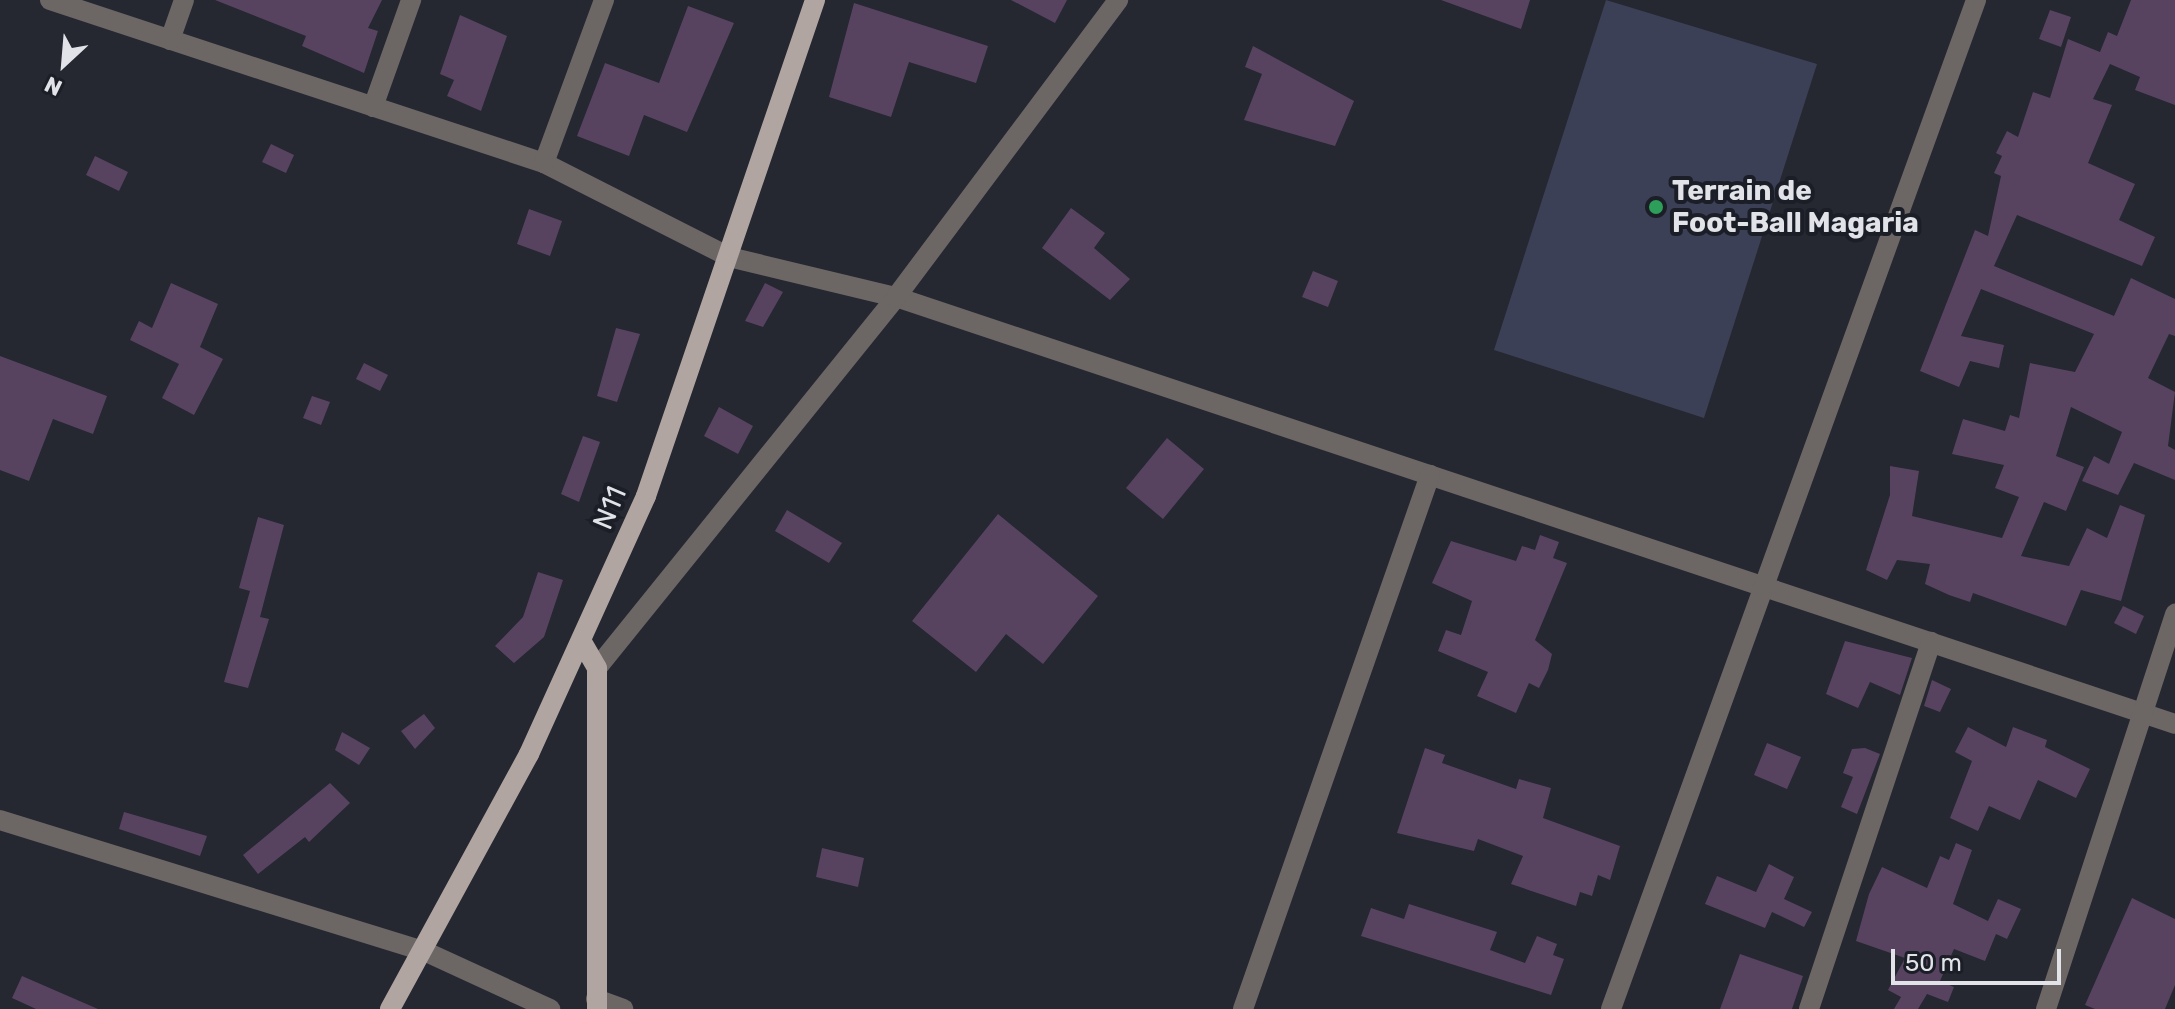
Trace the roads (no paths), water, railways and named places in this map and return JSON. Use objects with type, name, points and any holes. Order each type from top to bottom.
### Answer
[{"type":"main road","name":"N11","points":[[390,1009],[424,951],[582,642],[646,496],[815,0]]},
{"type":"main road","points":[[582,642],[597,668],[596,1004]]},
{"type":"street","points":[[50,0],[544,163],[729,257],[896,297],[2175,724]]},
{"type":"street","points":[[170,40],[184,0]]},
{"type":"street","points":[[373,107],[411,0]]},
{"type":"street","points":[[544,163],[604,0]]},
{"type":"street","points":[[597,668],[896,297],[1118,0]]},
{"type":"street","points":[[1611,1009],[1976,0]]},
{"type":"street","points":[[1243,1009],[1430,475]]},
{"type":"street","points":[[2046,1009],[2175,614]]},
{"type":"street","points":[[1809,1009],[1931,642]]},
{"type":"street","points":[[0,820],[424,951],[550,1009]]},
{"type":"street","points":[[596,1004],[623,1009]]},
{"type":"place","name":"Terrain de Foot-Ball Magaria","points":[[1656,207]]}]
